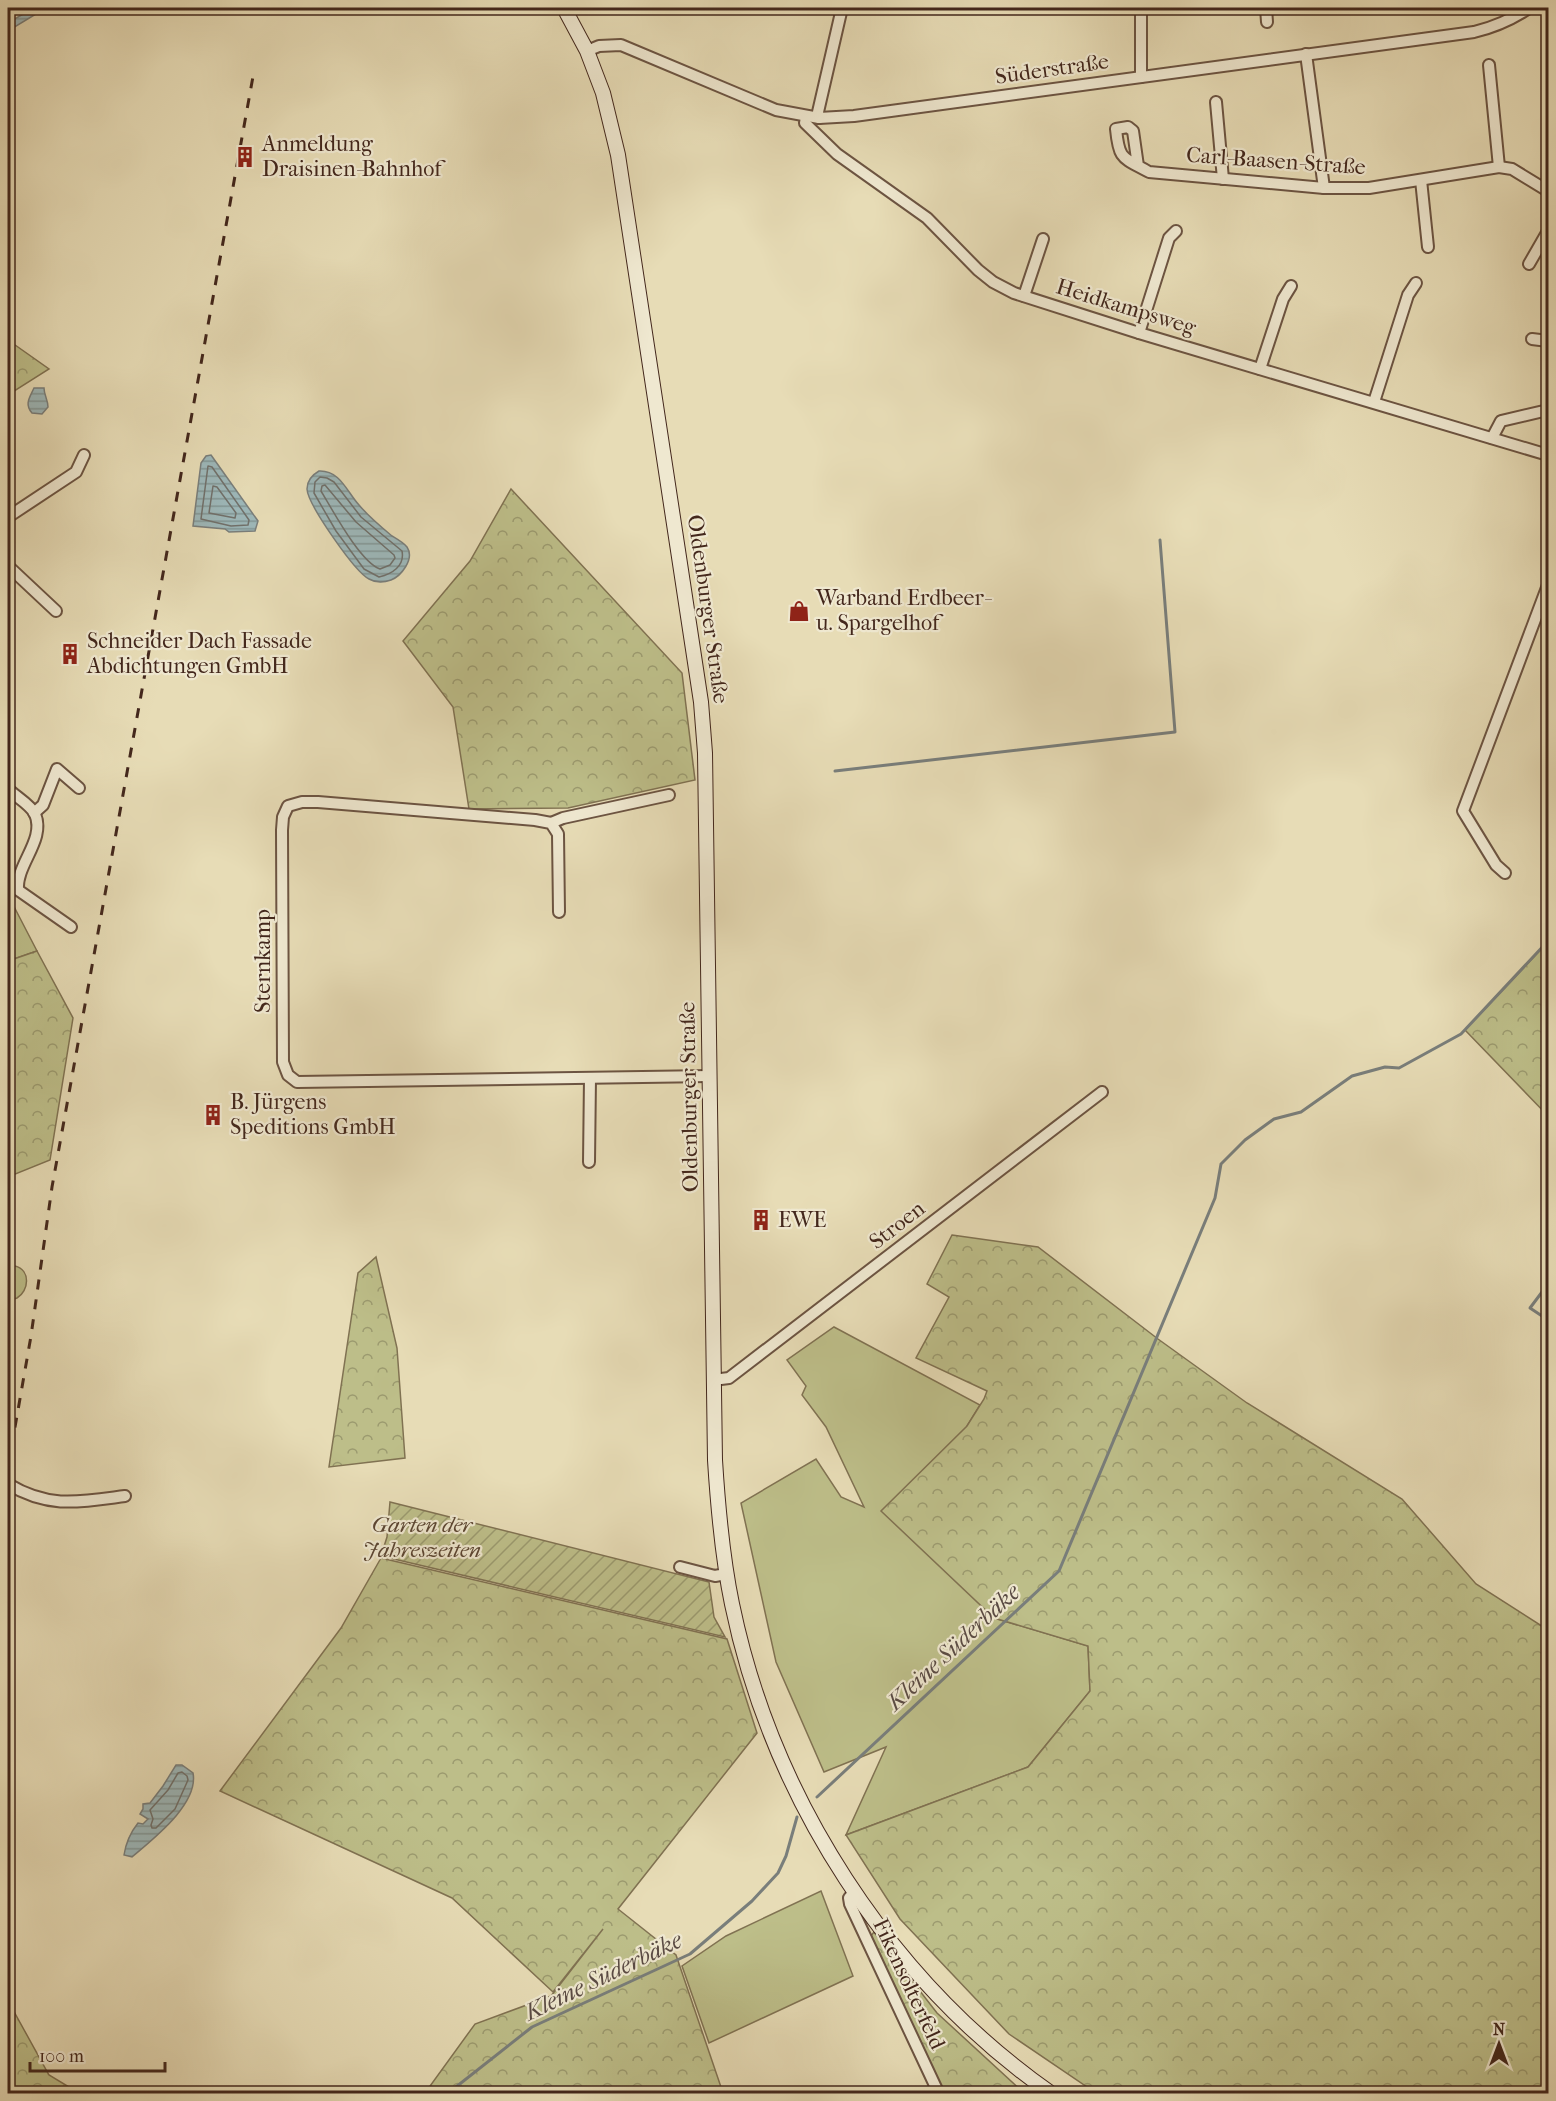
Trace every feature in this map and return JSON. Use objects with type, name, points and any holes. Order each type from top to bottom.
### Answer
[{"type":"main road","name":"Oldenburger Straße","points":[[564,8],[587,51],[603,93],[618,155],[701,702],[705,765],[715,1460],[721,1538],[732,1606],[750,1671],[794,1786],[817,1831],[854,1892],[904,1956],[977,2035],[1052,2094]]},
{"type":"street","points":[[819,118],[818,112],[842,8]]},
{"type":"street","points":[[1141,8],[1141,77]]},
{"type":"street","points":[[1266,8],[1267,22]]},
{"type":"street","name":"Süderstraße","points":[[587,51],[599,46],[621,45],[776,110],[819,118],[854,116],[1483,30],[1509,21],[1529,8]]},
{"type":"street","points":[[1306,54],[1324,188]]},
{"type":"street","points":[[1489,65],[1499,166],[1512,169],[1548,191]]},
{"type":"street","points":[[1216,102],[1224,179]]},
{"type":"street","name":"Heidkampsweg","points":[[806,117],[805,123],[837,153],[927,218],[978,270],[993,282],[1024,296],[1139,333],[1548,455]]},
{"type":"street","name":"Carl-Baasen-Straße","points":[[1138,166],[1149,172],[1324,188],[1369,188],[1499,166]]},
{"type":"street","points":[[1421,180],[1428,247]]},
{"type":"street","points":[[1139,333],[1169,238],[1176,231]]},
{"type":"street","points":[[1529,264],[1548,231]]},
{"type":"street","points":[[1024,296],[1043,239]]},
{"type":"street","points":[[1374,402],[1408,295],[1416,283]]},
{"type":"street","points":[[1260,369],[1283,299],[1291,286]]},
{"type":"street","points":[[1532,339],[1548,341]]},
{"type":"street","points":[[1492,438],[1501,421],[1548,410]]},
{"type":"street","points":[[8,517],[76,472],[84,455]]},
{"type":"street","points":[[8,566],[56,611]]},
{"type":"street","points":[[1505,873],[1496,865],[1463,811],[1548,585]]},
{"type":"street","points":[[34,813],[43,805],[57,769],[80,788]]},
{"type":"street","points":[[8,789],[34,813],[38,830],[17,880],[18,890],[71,927]]},
{"type":"street","name":"Sternkamp","points":[[669,795],[563,818],[551,823],[318,802],[302,802],[288,806],[283,817],[282,830],[283,1062],[288,1075],[297,1082],[710,1076]]},
{"type":"street","points":[[551,823],[558,834],[559,912]]},
{"type":"street","points":[[589,1162],[590,1078]]},
{"type":"street","name":"Stroen","points":[[713,1380],[729,1378],[1102,1092]]},
{"type":"street","points":[[8,1485],[29,1495],[61,1503],[125,1496]]},
{"type":"street","points":[[680,1567],[715,1576],[726,1574]]},
{"type":"street","name":"Fikensolterfeld","points":[[854,1892],[849,1898],[850,1904],[939,2094]]},
{"type":"green space","points":[[8,340],[49,369],[8,395]]},
{"type":"green space","points":[[511,489],[682,673],[695,780],[568,808],[469,809],[453,707],[403,641],[470,561]]},
{"type":"green space","points":[[8,895],[37,951],[8,961]]},
{"type":"green space","points":[[1548,942],[1548,1116],[1465,1030]]},
{"type":"green space","points":[[37,951],[73,1018],[50,1160],[8,1177],[8,961]]},
{"type":"green space","points":[[952,1235],[1038,1247],[1158,1339],[1247,1403],[1402,1499],[1476,1584],[1548,1630],[1548,2093],[1096,2093],[1009,2034],[900,1919],[846,1835],[1028,1767],[1090,1691],[1088,1646],[994,1618],[881,1511],[967,1426],[987,1391],[916,1358],[949,1297],[927,1284]]},
{"type":"green space","points":[[376,1257],[397,1348],[405,1458],[329,1467],[358,1273]]},
{"type":"green space","points":[[15,1266],[24,1272],[26,1286],[21,1295],[8,1301],[8,1267]]},
{"type":"green space","points":[[834,1327],[980,1405],[967,1426],[994,1618],[1088,1646],[1090,1691],[1028,1767],[846,1835],[886,1747],[824,1772],[776,1662],[741,1503],[816,1459],[841,1497],[864,1507],[826,1427],[802,1395],[806,1386],[787,1360]]},
{"type":"green space","name":"Garten der Jahreszeiten","points":[[390,1502],[709,1582],[714,1617],[725,1637],[381,1556],[387,1537]]},
{"type":"green space","points":[[381,1558],[727,1639],[757,1733],[618,1909],[676,1955],[723,2093],[425,2093],[475,2024],[551,1996],[603,1929],[553,1992],[452,1898],[220,1791],[341,1628]]},
{"type":"green space","points":[[821,1891],[853,1976],[709,2043],[682,1966],[726,1936]]},
{"type":"green space","points":[[874,1932],[937,2013],[1024,2093],[941,2093],[870,1937]]},
{"type":"green space","points":[[8,1992],[12,2008],[49,2075],[79,2093],[10,2093],[12,2053],[8,2042]]},
{"type":"water","points":[[33,8],[46,8],[8,31],[8,23]]},
{"type":"water","points":[[34,388],[44,388],[48,407],[42,414],[32,413],[28,407],[28,400]]},
{"type":"water","points":[[211,455],[258,521],[255,531],[229,532],[225,529],[193,526],[201,463],[206,456]]},
{"type":"water","points":[[319,471],[338,478],[367,514],[407,547],[408,562],[395,578],[382,582],[369,579],[362,574],[333,537],[315,509],[307,489],[310,478]]},
{"type":"water","points":[[176,1765],[182,1765],[193,1773],[193,1785],[189,1797],[173,1820],[151,1841],[132,1857],[124,1855],[133,1830],[138,1823],[143,1824],[148,1819],[140,1814],[143,1804],[150,1803]]},
{"type":"waterway","points":[[835,771],[1175,732],[1160,540]]},
{"type":"waterway","points":[[817,1797],[1059,1571],[1215,1198],[1221,1164],[1245,1140],[1274,1119],[1301,1112],[1352,1076],[1385,1067],[1399,1068],[1461,1034],[1548,941]]},
{"type":"waterway","points":[[1548,1284],[1530,1308],[1548,1320]]},
{"type":"waterway","name":"Kleine Süderbäke","points":[[447,2094],[532,2027],[690,1954],[752,1901],[778,1873],[786,1856],[797,1817]]},
{"type":"railway","points":[[8,1467],[31,1336],[52,1187],[254,71]]},
{"type":"place","name":"Anmeldung Draisinen-Bahnhof","points":[[245,157]]},
{"type":"place","name":"Warband Erdbeer- u. Spargelhof","points":[[799,611]]},
{"type":"place","name":"Schneider Dach Fassade Abdichtungen GmbH","points":[[70,654]]},
{"type":"place","name":"B. Jürgens Speditions GmbH","points":[[213,1115]]},
{"type":"place","name":"EWE","points":[[761,1220]]}]
